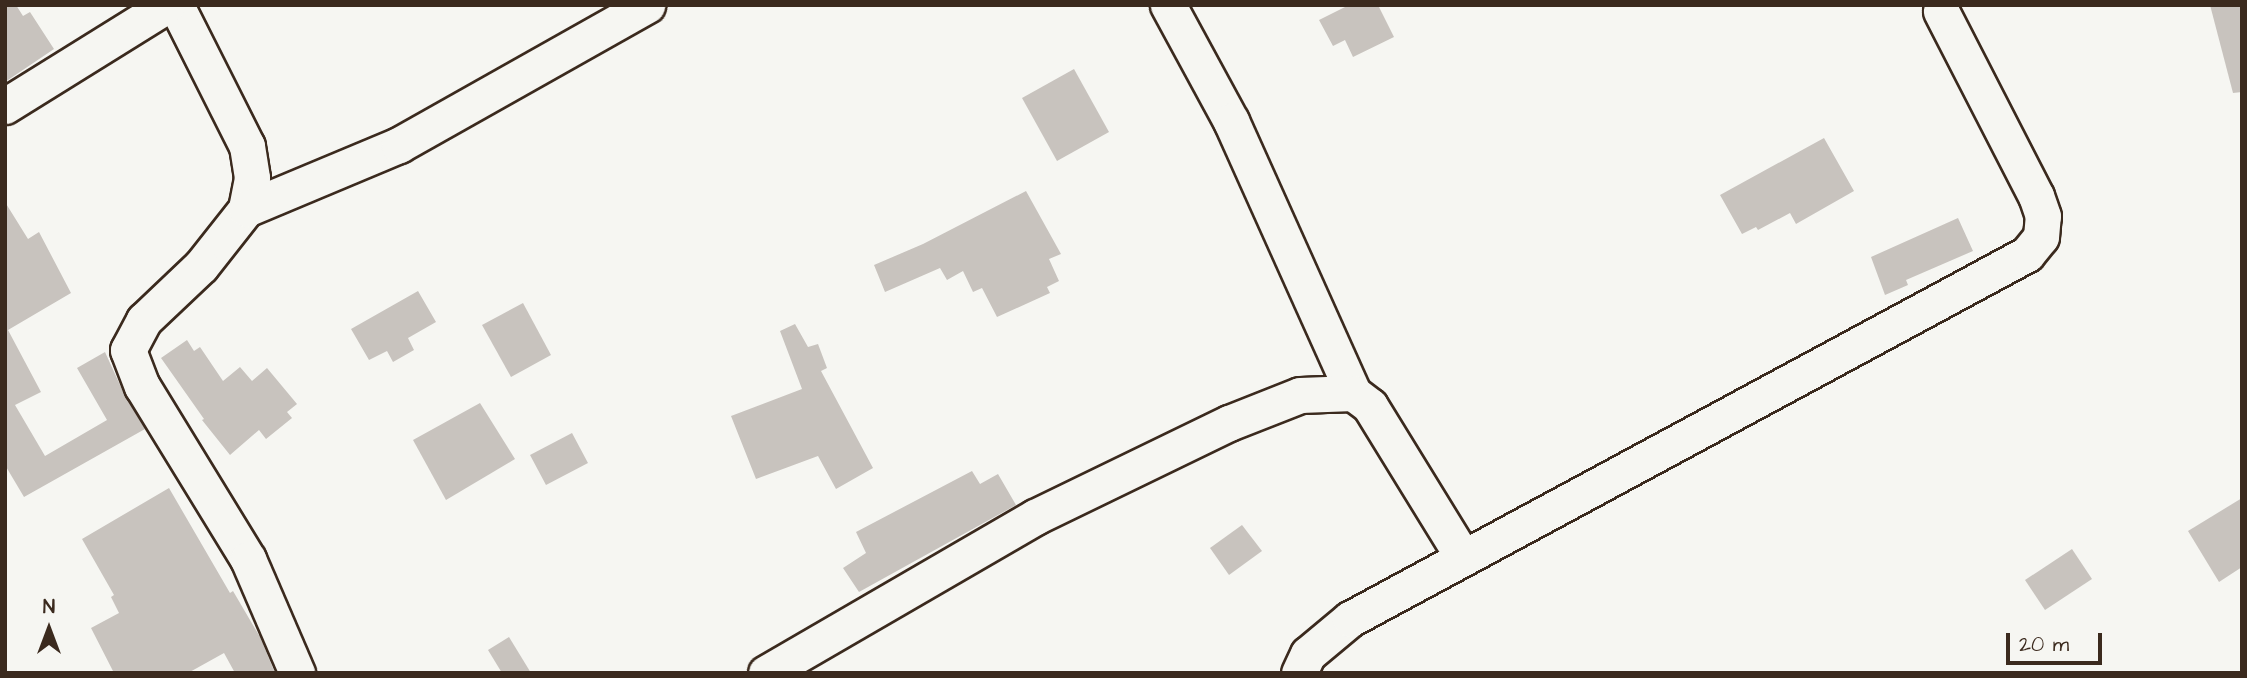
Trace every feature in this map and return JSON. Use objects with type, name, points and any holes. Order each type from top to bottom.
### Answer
[{"type":"street","points":[[5,106],[167,5]]},
{"type":"street","points":[[176,5],[247,146],[252,178],[246,209],[201,267],[144,320],[128,349],[142,386],[248,559],[297,673]]},
{"type":"street","points":[[246,209],[399,145],[647,5]]},
{"type":"street","points":[[1168,5],[1231,121],[1353,393],[1370,406],[1463,557]]},
{"type":"street","points":[[1299,673],[1308,654],[1350,618],[2027,254],[2041,237],[2043,216],[2036,196],[1943,7]]},
{"type":"street","points":[[766,673],[1035,517],[1229,423],[1300,394],[1353,393]]},
{"type":"building","points":[[5,5],[16,5],[23,16],[30,12],[54,49],[5,82]]},
{"type":"building","points":[[1349,5],[1378,5],[1394,37],[1353,57],[1345,40],[1333,46],[1319,20]]},
{"type":"building","points":[[2210,5],[2242,5],[2242,92],[2233,93]]},
{"type":"building","points":[[1074,69],[1109,132],[1057,161],[1022,98]]},
{"type":"building","points":[[1824,138],[1854,191],[1796,224],[1790,213],[1758,230],[1756,227],[1742,234],[1720,195]]},
{"type":"building","points":[[1026,191],[1061,254],[1049,259],[1059,281],[1047,287],[1050,293],[997,317],[982,288],[973,292],[963,271],[947,280],[940,268],[885,292],[874,265],[923,244]]},
{"type":"building","points":[[5,202],[28,239],[39,232],[71,293],[8,330],[41,392],[15,405],[45,456],[107,420],[77,368],[105,352],[125,396],[145,429],[24,497],[5,465]]},
{"type":"building","points":[[1958,218],[1973,251],[1906,280],[1908,285],[1885,295],[1871,257]]},
{"type":"building","points":[[418,291],[436,322],[408,338],[414,350],[393,362],[387,351],[369,360],[351,329]]},
{"type":"building","points":[[523,303],[551,355],[511,377],[482,325]]},
{"type":"building","points":[[795,324],[808,347],[818,344],[827,368],[821,371],[873,468],[836,489],[818,456],[756,479],[731,416],[802,389],[780,331]]},
{"type":"building","points":[[187,340],[194,351],[200,347],[223,381],[240,367],[252,381],[267,368],[297,404],[287,412],[292,418],[266,439],[259,430],[230,455],[202,420],[204,419],[161,358]]},
{"type":"building","points":[[480,403],[515,459],[446,500],[413,440]]},
{"type":"building","points":[[572,433],[588,463],[546,485],[530,455]]},
{"type":"building","points":[[972,471],[980,484],[998,474],[1016,505],[859,592],[843,568],[866,553],[856,532]]},
{"type":"building","points":[[169,488],[230,593],[233,591],[260,637],[275,673],[235,673],[224,653],[188,673],[114,673],[91,628],[119,613],[111,597],[114,595],[82,539]]},
{"type":"building","points":[[2242,498],[2242,567],[2219,582],[2188,531]]},
{"type":"building","points":[[1242,525],[1262,551],[1229,575],[1210,548]]},
{"type":"building","points":[[2072,549],[2092,579],[2045,610],[2025,580]]},
{"type":"building","points":[[509,637],[531,673],[502,673],[488,650]]}]
